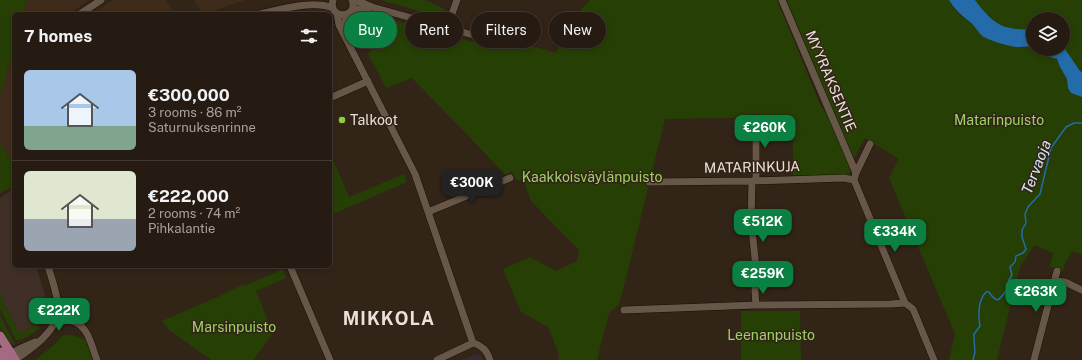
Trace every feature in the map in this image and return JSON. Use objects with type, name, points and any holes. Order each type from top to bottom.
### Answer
[{"type":"main road","points":[[0,336],[7,358]]},
{"type":"street","points":[[83,12],[101,0]]},
{"type":"street","points":[[311,4],[321,0]]},
{"type":"street","points":[[333,0],[332,4],[344,32]]},
{"type":"street","points":[[350,12],[354,6],[353,0],[405,16]]},
{"type":"street","points":[[453,12],[457,0]]},
{"type":"street","name":"MYYRAKSENTIE","points":[[782,0],[855,176],[905,303],[913,309],[934,360]]},
{"type":"street","points":[[268,12],[293,6],[311,4],[323,5],[342,15],[344,14]]},
{"type":"street","points":[[350,12],[372,7]]},
{"type":"street","points":[[352,48],[415,174],[473,343]]},
{"type":"street","points":[[332,97],[368,82]]},
{"type":"street","points":[[756,118],[751,220],[756,268],[756,305]]},
{"type":"street","points":[[855,176],[870,144]]},
{"type":"street","name":"MATARINKUJA","points":[[649,182],[754,181],[844,178],[855,176]]},
{"type":"street","points":[[428,212],[510,178]]},
{"type":"street","points":[[7,358],[23,347],[39,341],[49,331],[56,318],[58,310],[56,292],[49,268]]},
{"type":"street","points":[[291,268],[330,360]]},
{"type":"street","points":[[1034,360],[1057,271]]},
{"type":"street","points":[[1055,281],[1065,282],[1082,290]]},
{"type":"street","points":[[624,310],[756,305],[905,303]]},
{"type":"street","points":[[56,318],[76,322],[80,325],[88,336],[97,360]]},
{"type":"street","points":[[437,360],[473,343],[479,344],[483,347],[490,360]]},
{"type":"shaded area","points":[[29,0],[89,0],[72,12],[24,12],[26,2]]},
{"type":"shaded area","points":[[113,0],[165,0],[174,12],[95,12]]},
{"type":"shaded area","points":[[194,0],[245,0],[209,12],[202,12]]},
{"type":"shaded area","points":[[12,53],[12,161],[0,143],[0,96]]},
{"type":"shaded area","points":[[12,190],[12,268],[37,268],[45,295],[45,308],[38,324],[19,333],[0,294],[0,198]]},
{"type":"shaded area","points":[[477,354],[481,356],[483,360],[461,360]]},
{"type":"green space","points":[[0,0],[29,0],[26,2],[24,12],[12,12],[12,53],[0,96]]},
{"type":"green space","points":[[381,0],[425,0],[445,9],[443,12],[422,12]]},
{"type":"green space","name":"Kaakkoisväylänpuisto","points":[[590,0],[777,0],[820,104],[828,117],[851,170],[849,174],[845,176],[793,176],[793,117],[665,119],[619,305],[609,313],[597,360],[558,360],[559,354],[548,327],[521,312],[503,269],[530,257],[556,271],[577,261],[579,250],[531,201],[523,179],[517,181],[512,171],[506,175],[412,78],[386,88],[368,54],[372,48],[397,48],[397,21],[405,23],[405,48],[463,48],[463,39],[471,41],[471,48],[538,48],[556,53],[558,48],[606,48],[606,12],[579,12]]},
{"type":"green space","name":"Matarinpuisto","points":[[785,0],[949,0],[955,10],[975,26],[981,35],[987,39],[1018,47],[1026,46],[1026,56],[1051,56],[1057,59],[1067,79],[1071,93],[1082,97],[1082,255],[1072,251],[1063,271],[1050,267],[1053,253],[1034,245],[1020,267],[997,360],[949,360],[955,334],[889,178],[899,159],[865,138],[854,158],[830,107]]},
{"type":"green space","points":[[975,0],[1082,0],[1082,72],[1070,56],[1070,12],[1026,12],[1026,29],[1014,29],[1006,27],[993,20]]},
{"type":"green space","points":[[0,143],[12,161],[12,187],[0,193]]},
{"type":"green space","points":[[332,157],[349,197],[404,174],[407,182],[332,214]]},
{"type":"green space","name":"Marsinpuisto","points":[[283,269],[286,278],[256,291],[273,333],[253,360],[211,360],[168,329],[162,321],[244,284],[245,286]]},
{"type":"green space","points":[[0,294],[19,333],[38,324],[40,328],[26,338],[16,340],[0,309]]},
{"type":"green space","name":"Leenanpuisto","points":[[741,311],[800,311],[801,360],[741,360]]},
{"type":"green space","points":[[0,315],[15,345],[6,340],[2,333]]},
{"type":"green space","points":[[63,335],[72,335],[86,340],[93,360],[35,360],[56,343]]},
{"type":"water","points":[[949,0],[975,0],[987,15],[1000,24],[1014,29],[1026,29],[1026,47],[1010,46],[985,38],[956,10]]},
{"type":"water","points":[[1049,56],[1070,56],[1082,72],[1082,97],[1071,93],[1068,88],[1067,79],[1057,59]]},
{"type":"waterway","name":"Tervaoja","points":[[973,360],[975,352],[974,334],[980,326],[979,313],[981,299],[986,292],[989,292],[998,300],[1009,287],[1009,280],[1012,275],[1010,267],[1015,262],[1016,256],[1023,253],[1026,249],[1022,237],[1022,230],[1026,223],[1025,214],[1028,207],[1040,194],[1051,148],[1066,127],[1074,123],[1082,123]]},
{"type":"place","name":"Talkoot","points":[[342,120]]},
{"type":"district","name":"MIKKOLA","points":[[389,318]]}]
